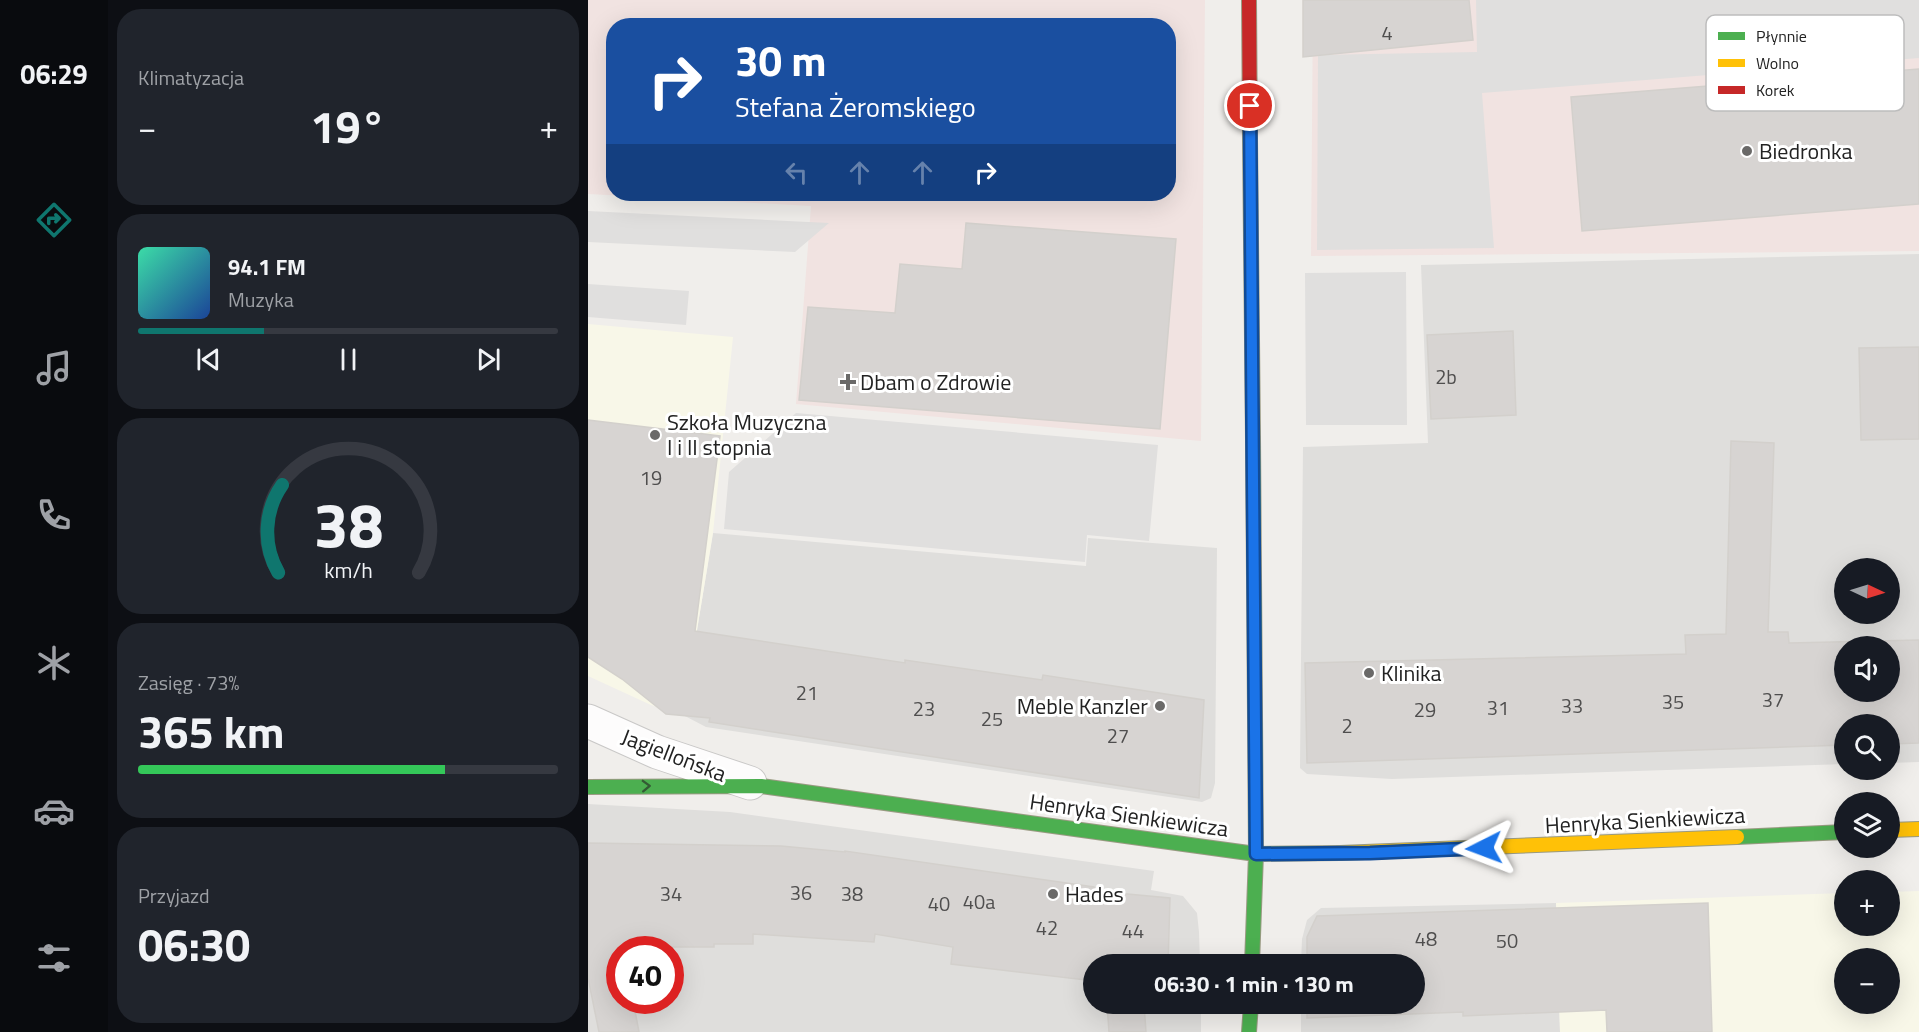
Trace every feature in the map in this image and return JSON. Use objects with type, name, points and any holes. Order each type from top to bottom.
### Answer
[{"type":"street","points":[[1248,0],[1256,854],[1252,954]]},
{"type":"street","name":"Jagiellońska","points":[[588,721],[657,752],[761,786]]},
{"type":"street","name":"Henryka Sienkiewicza","points":[[588,787],[761,786],[1256,854],[1370,853],[1834,832]]},
{"type":"street","points":[[1900,830],[1919,829]]},
{"type":"street","points":[[1250,1032],[1251,1014]]},
{"type":"shaded area","points":[[588,0],[1205,0],[1201,441],[796,404],[811,206],[718,201],[1176,201],[1176,18],[606,18],[606,195],[588,194]]},
{"type":"shaded area","points":[[1313,0],[1919,0],[1919,251],[1311,256]]},
{"type":"shaded area","points":[[1476,0],[1919,0],[1919,58],[1904,59],[1904,15],[1706,15],[1706,75],[1482,93],[1494,248],[1317,250],[1318,55],[1477,52]]},
{"type":"shaded area","points":[[588,211],[829,223],[795,252],[588,242]]},
{"type":"shaded area","points":[[1919,254],[1919,762],[1900,763],[1900,714],[1834,714],[1834,764],[1392,779],[1307,774],[1300,768],[1303,447],[1428,443],[1421,265]]},
{"type":"shaded area","points":[[1406,272],[1407,425],[1306,425],[1305,273]]},
{"type":"shaded area","points":[[588,284],[689,291],[686,325],[588,317]]},
{"type":"shaded area","name":"Szkoła Muzyczna I i II stopnia","points":[[588,324],[733,337],[713,533],[683,715],[651,705],[588,676]]},
{"type":"shaded area","points":[[796,413],[1158,445],[1149,541],[1087,535],[1085,562],[724,529],[729,472]]},
{"type":"shaded area","points":[[713,533],[1086,566],[1088,538],[1217,548],[1215,783],[1211,798],[1202,802],[706,727],[683,715]]},
{"type":"shaded area","points":[[588,804],[730,812],[1154,871],[1151,890],[1183,896],[1197,913],[1200,954],[1083,954],[1083,1014],[1201,1014],[1201,1032],[588,1032]]},
{"type":"shaded area","points":[[1919,891],[1919,1032],[1560,1032],[1556,903],[1834,893],[1834,936],[1900,936],[1900,892]]},
{"type":"shaded area","points":[[1556,903],[1560,1032],[1301,1032],[1301,1014],[1425,1014],[1425,954],[1301,954],[1302,939],[1307,920],[1321,908]]},
{"type":"building","points":[[1303,0],[1469,0],[1473,40],[1303,57]]},
{"type":"building","name":"Biedronka","points":[[1919,69],[1919,204],[1582,231],[1571,97],[1706,86],[1706,111],[1904,111],[1904,70]]},
{"type":"building","points":[[966,223],[1176,239],[1160,429],[799,400],[808,307],[895,313],[900,264],[962,269]]},
{"type":"building","points":[[1513,331],[1516,415],[1431,419],[1427,335]]},
{"type":"building","points":[[1919,347],[1919,439],[1861,440],[1859,348]]},
{"type":"building","points":[[588,420],[720,436],[695,631],[905,663],[905,660],[1042,680],[1043,675],[1204,700],[1199,798],[709,722],[710,718],[666,714],[622,679],[588,657]]},
{"type":"building","points":[[1731,441],[1774,443],[1768,632],[1788,632],[1789,643],[1834,642],[1834,702],[1900,702],[1900,640],[1919,640],[1919,743],[1900,744],[1900,714],[1834,714],[1834,745],[1307,763],[1305,663],[1686,654],[1685,635],[1726,634]]},
{"type":"building","points":[[588,843],[781,846],[845,851],[1094,887],[1095,891],[1170,898],[1168,954],[1083,954],[1083,980],[951,964],[953,947],[875,934],[874,942],[753,934],[753,944],[714,944],[714,947],[684,947],[684,936],[606,936],[606,1014],[636,1014],[639,1032],[599,1032],[588,978]]},
{"type":"building","points":[[1708,903],[1712,1032],[1607,1032],[1606,1010],[1463,1016],[1463,1012],[1425,1013],[1425,954],[1307,954],[1307,937],[1317,916]]},
{"type":"building","points":[[1108,1014],[1145,1014],[1146,1032],[1109,1032]]},
{"type":"building","points":[[1307,1014],[1411,1014],[1307,1018]]},
{"type":"traffic: fast","points":[[1252,954],[1256,854],[1253,439]]},
{"type":"traffic: fast","points":[[588,787],[761,786],[1256,854],[1340,853]]},
{"type":"traffic: fast","points":[[1737,837],[1834,833]]},
{"type":"traffic: fast","points":[[1249,1032],[1250,1014]]},
{"type":"traffic: slow","points":[[1250,139],[1253,439]]},
{"type":"traffic: slow","points":[[1900,830],[1919,829]]},
{"type":"traffic: slow","points":[[1340,853],[1737,837]]},
{"type":"traffic: jam","points":[[1249,0],[1250,139]]},
{"type":"place","name":"Biedronka","points":[[1747,151]]},
{"type":"place","name":"Dbam o Zdrowie","points":[[848,382]]},
{"type":"place","name":"Szkoła Muzyczna I i II stopnia","points":[[655,435]]},
{"type":"place","name":"Klinika","points":[[1369,673]]},
{"type":"place","name":"Meble Kanzler","points":[[1160,706]]},
{"type":"place","name":"Hades","points":[[1053,894]]},
{"type":"route","points":[[1250,106],[1256,854],[1370,853],[1484,848]]}]
